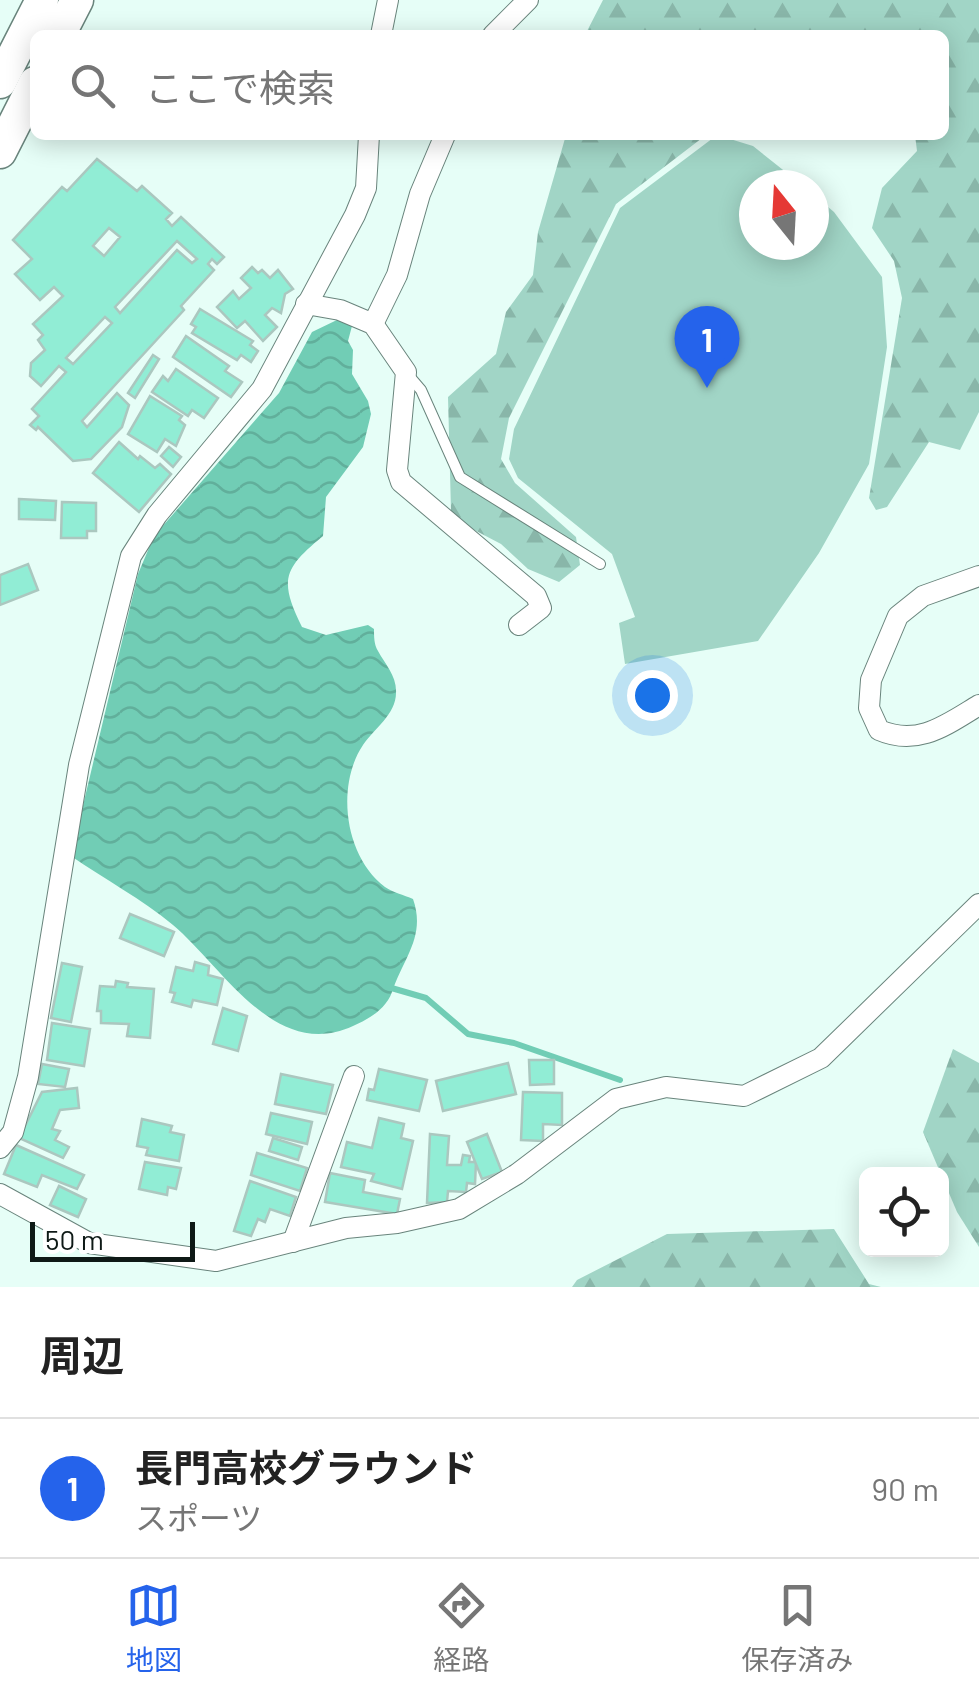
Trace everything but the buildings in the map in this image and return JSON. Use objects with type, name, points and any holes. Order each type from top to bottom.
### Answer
[{"type":"highway","points":[[0,82],[42,0]]},
{"type":"highway","points":[[62,30],[77,0]]},
{"type":"highway","points":[[0,152],[30,93]]},
{"type":"street","points":[[382,30],[388,0]]},
{"type":"street","points":[[498,30],[528,0]]},
{"type":"street","points":[[0,1148],[13,1132],[28,1077],[79,765],[131,556],[157,515],[262,389],[355,215],[366,188],[368,140]]},
{"type":"street","points":[[374,324],[397,275],[420,194],[443,140]]},
{"type":"street","points":[[306,304],[340,310],[374,324],[406,372],[397,470],[400,482],[536,596],[541,608],[519,626]]},
{"type":"street","points":[[979,576],[923,596],[898,616],[871,680],[870,708],[879,730],[898,738],[921,737],[979,706]]},
{"type":"street","points":[[0,1194],[89,1244],[216,1261],[346,1228],[397,1223],[459,1209],[517,1174],[616,1099],[666,1088],[744,1096],[821,1058],[979,904]]},
{"type":"street","points":[[293,1242],[354,1076]]},
{"type":"lane","points":[[406,372],[421,390],[460,477],[600,564]]},
{"type":"green space","points":[[603,0],[979,0],[979,412],[960,450],[929,442],[887,507],[876,510],[869,498],[902,298],[894,261],[872,228],[882,188],[917,151],[916,140],[949,140],[949,30],[588,30]]},
{"type":"green space","points":[[565,140],[699,140],[616,204],[509,418],[501,459],[515,483],[576,537],[580,565],[559,582],[528,569],[501,544],[461,523],[451,511],[448,397],[496,354],[506,312],[533,275],[538,232]]},
{"type":"green space","points":[[710,140],[733,140],[753,146],[783,170],[739,170],[739,260],[829,260],[829,208],[882,277],[887,347],[869,464],[819,553],[758,641],[625,664],[619,623],[635,617],[612,554],[518,478],[509,459],[514,429],[620,208]]},
{"type":"green space","points":[[953,1049],[979,1063],[979,1247],[949,1193],[949,1167],[938,1167],[923,1132]]},
{"type":"green space","points":[[834,1229],[869,1284],[881,1287],[572,1287],[577,1280],[667,1234]]},
{"type":"water","points":[[339,319],[352,326],[348,341],[353,350],[352,374],[371,414],[363,447],[326,497],[323,536],[293,567],[288,586],[302,627],[326,635],[368,625],[374,629],[377,649],[393,676],[395,701],[363,745],[349,780],[348,819],[360,857],[371,874],[385,887],[413,899],[417,924],[412,946],[386,1004],[353,1026],[325,1034],[299,1031],[252,1005],[173,925],[71,856],[138,574],[154,536],[279,393],[312,332]]},
{"type":"waterway","points":[[388,987],[426,998],[468,1034],[514,1043],[620,1080]]},
{"type":"place","name":"長門高校グラウンド","points":[[707,388]]}]
